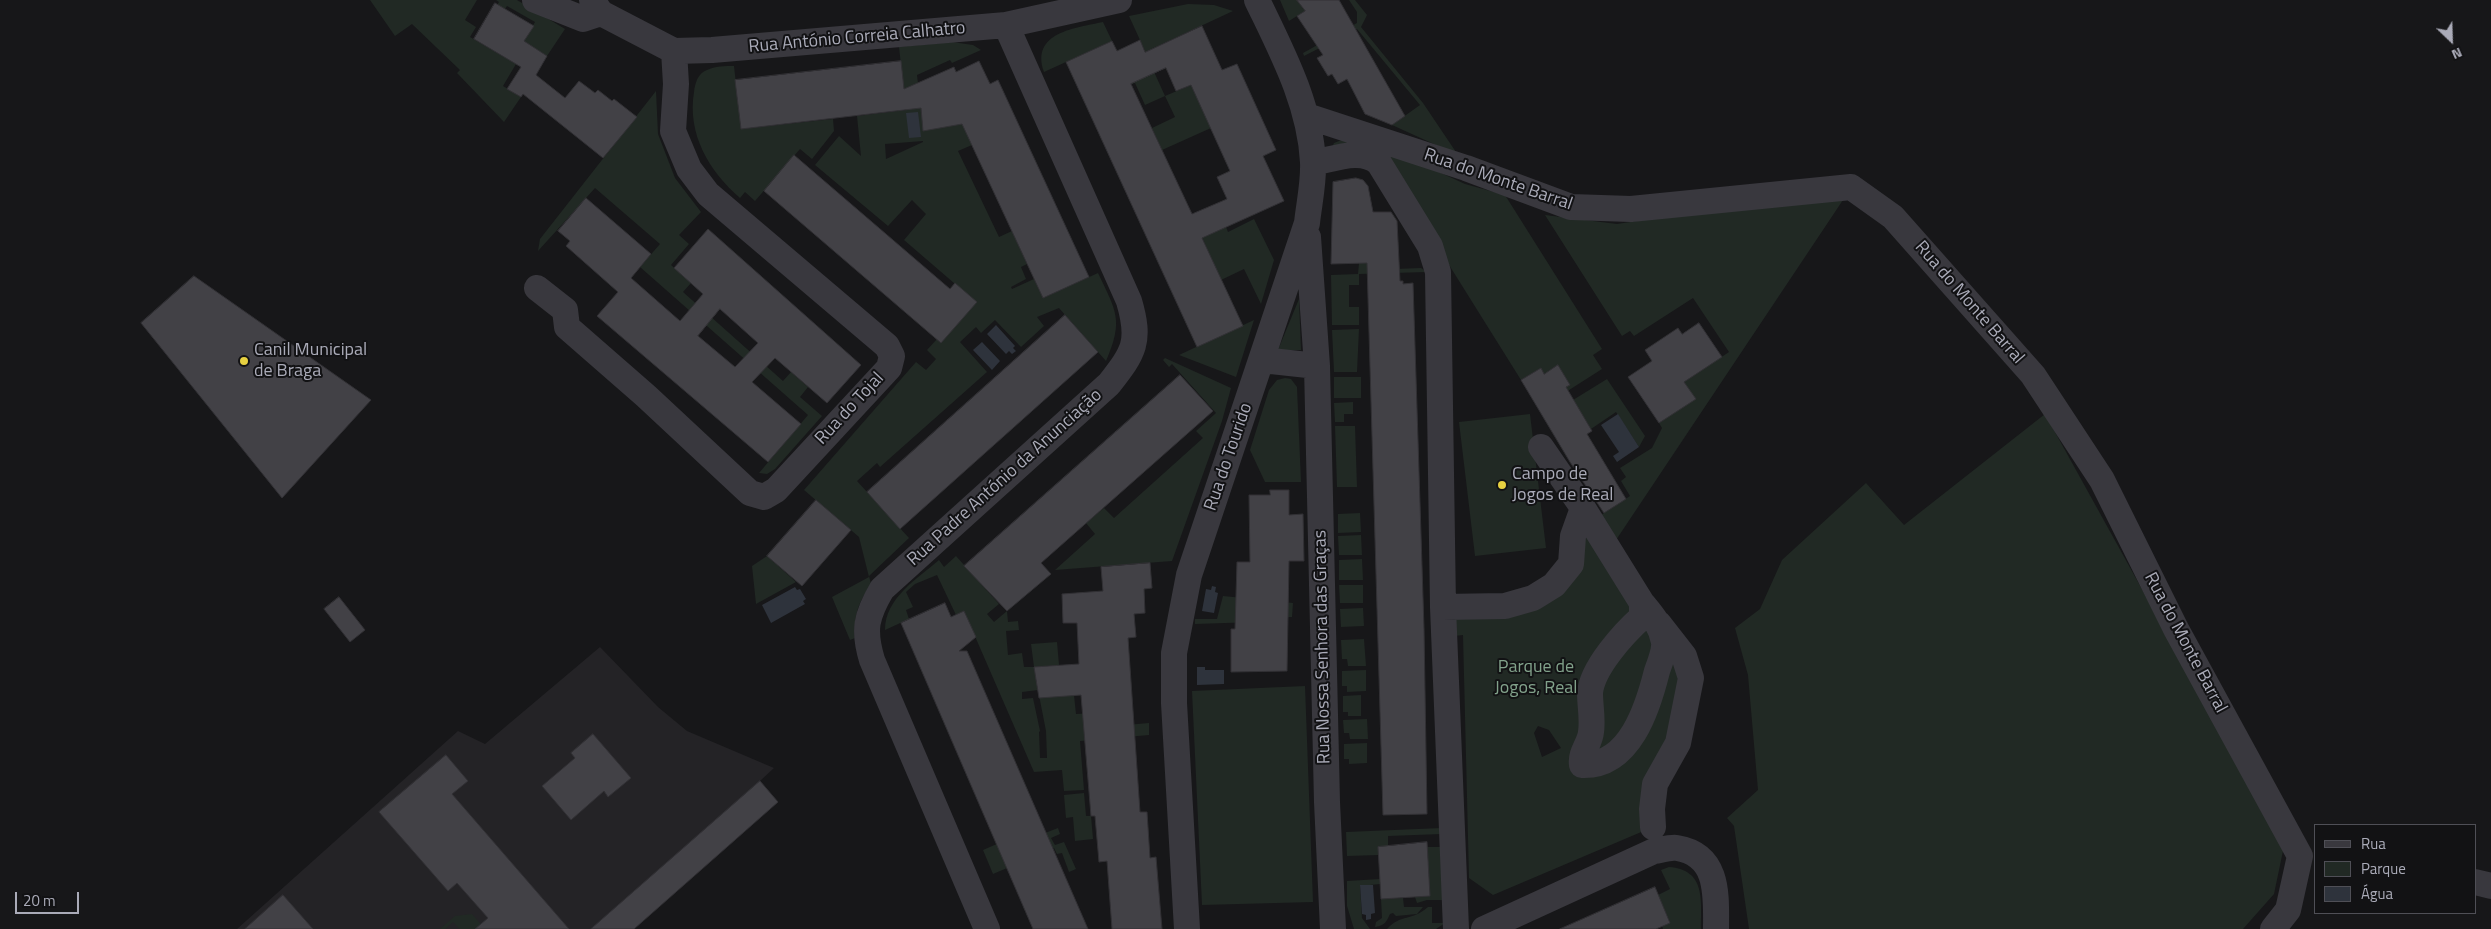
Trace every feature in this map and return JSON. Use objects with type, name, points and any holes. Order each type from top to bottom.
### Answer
[{"type":"street","points":[[535,0],[583,20],[596,7]]},
{"type":"street","name":"Rua António Correia Calhatro","points":[[596,7],[674,51],[712,50],[1006,24],[1119,0]]},
{"type":"street","name":"Rua do Tourido","points":[[1187,929],[1174,703],[1174,652],[1189,575],[1307,223],[1313,163],[1307,116],[1286,57],[1258,0]]},
{"type":"street","name":"Rua Padre António da Anunciação","points":[[987,929],[872,660],[866,639],[867,622],[871,606],[882,589],[1109,384],[1128,360],[1136,340],[1134,319],[1129,300],[1006,24]]},
{"type":"street","name":"Rua do Tojal","points":[[537,288],[565,310],[567,327],[646,396],[750,493],[764,497],[776,490],[889,368],[892,356],[887,346],[708,194],[689,168],[673,131],[676,84],[674,51]]},
{"type":"street","name":"Rua do Monte Barral","points":[[1307,116],[1466,168],[1571,207],[1631,209],[1851,187],[1893,217],[2033,375],[2102,480],[2176,629],[2300,856],[2307,862],[2288,910],[2273,929]]},
{"type":"street","points":[[1313,163],[1362,154],[1372,156],[1379,163],[1430,246],[1438,272],[1443,607],[1456,929]]},
{"type":"street","name":"Rua Nossa Senhora das Graças","points":[[1307,223],[1317,366],[1327,802],[1333,929]]},
{"type":"street","points":[[1262,360],[1317,366]]},
{"type":"street","points":[[1541,447],[1583,508],[1642,602],[1684,656],[1691,678],[1678,742],[1655,784],[1652,809],[1653,827]]},
{"type":"street","points":[[1443,607],[1505,606],[1533,598],[1554,585],[1570,564],[1573,536],[1583,508]]},
{"type":"street","points":[[1642,602],[1642,617],[1627,630],[1602,663],[1590,690],[1591,732],[1581,757],[1582,764],[1592,765],[1618,751],[1624,746],[1644,715],[1664,644],[1659,624]]},
{"type":"street","points":[[1484,929],[1654,851],[1676,847],[1694,855],[1709,868],[1716,886],[1716,929]]},
{"type":"street","points":[[2476,882],[2491,886]]},
{"type":"shaded area","points":[[600,647],[658,707],[687,731],[774,768],[760,781],[778,802],[634,929],[237,929],[458,731],[485,744]]},
{"type":"green space","points":[[370,0],[477,0],[465,20],[476,27],[470,37],[516,64],[503,86],[521,97],[504,122],[457,73],[460,70],[412,24],[395,36]]},
{"type":"green space","points":[[496,0],[517,0],[565,29],[547,56],[524,41],[535,22],[507,6],[505,9],[497,5],[499,2]]},
{"type":"green space","points":[[1280,0],[1297,0],[1305,11],[1289,21]]},
{"type":"green space","points":[[1349,0],[1355,0],[1367,15],[1361,27],[1423,103],[1458,155],[1392,125],[1420,105],[1357,29],[1304,56],[1303,53],[1357,23],[1357,12]]},
{"type":"green space","points":[[1188,4],[1214,5],[1233,11],[1145,52],[1165,96],[1145,105],[1135,83],[1132,84],[1125,69],[1132,58],[1145,51],[1129,16]]},
{"type":"green space","points":[[1103,22],[1112,41],[1044,72],[1041,59],[1044,48],[1049,40],[1069,30]]},
{"type":"green space","points":[[952,42],[973,45],[981,50],[952,63],[950,60],[917,75],[923,126],[952,101],[972,145],[958,151],[999,237],[1012,231],[1027,264],[1021,267],[1026,279],[1011,287],[1012,289],[1034,279],[1043,298],[1098,273],[1113,307],[1116,325],[1112,347],[1106,361],[1059,308],[1037,317],[1044,326],[1021,347],[995,320],[981,333],[976,327],[960,342],[987,372],[880,467],[877,463],[857,481],[909,538],[869,576],[871,584],[856,616],[855,638],[850,640],[832,597],[869,577],[859,537],[804,490],[916,362],[926,370],[936,359],[927,350],[937,339],[941,343],[976,302],[904,240],[926,214],[912,200],[888,226],[815,165],[839,136],[861,156],[857,116],[906,110],[899,47]],"holes":[[[923,142],[886,159],[885,144]]]},
{"type":"green space","points":[[734,66],[741,129],[833,119],[834,131],[812,159],[800,149],[755,201],[745,192],[740,198],[719,176],[703,151],[697,137],[694,122],[694,92],[699,76],[704,71],[713,68]]},
{"type":"green space","points":[[1191,85],[1211,128],[1162,150],[1152,128],[1175,117],[1165,96]]},
{"type":"green space","points":[[656,91],[658,134],[675,178],[701,212],[679,235],[689,244],[671,265],[691,283],[683,292],[783,381],[791,372],[808,387],[800,397],[822,416],[775,469],[767,474],[759,473],[808,415],[640,267],[660,244],[595,188],[538,251],[540,239]]},
{"type":"green space","points":[[1344,139],[1389,149],[1465,184],[1505,195],[1602,349],[1593,355],[1602,369],[1566,392],[1564,388],[1569,385],[1558,365],[1544,374],[1541,368],[1521,380],[1379,153],[1332,147],[1334,143]]},
{"type":"green space","points":[[1845,197],[1616,540],[1601,515],[1630,496],[1621,481],[1626,477],[1620,468],[1652,448],[1662,428],[1659,423],[1695,399],[1684,382],[1729,352],[1693,298],[1634,336],[1630,331],[1622,336],[1545,215],[1617,224],[1729,207]]},
{"type":"green space","points":[[1254,219],[1274,260],[1261,304],[1244,269],[1221,280],[1202,237],[1226,227],[1228,232]]},
{"type":"green space","points":[[1359,263],[1368,263],[1368,270],[1421,268],[1427,272],[1359,274],[1359,285],[1349,285],[1349,307],[1359,307],[1359,325],[1332,325],[1331,275],[1358,274]]},
{"type":"green space","points":[[1299,299],[1301,350],[1278,350]]},
{"type":"green space","points":[[1254,320],[1236,377],[1179,355]]},
{"type":"green space","points":[[1359,329],[1357,372],[1334,372],[1332,330]]},
{"type":"green space","points":[[1165,358],[1231,388],[1222,421],[1172,561],[1055,570],[1095,534],[1086,523],[1104,508],[1114,518],[1203,438],[1196,431],[1216,413],[1172,364],[1169,367],[1163,360]]},
{"type":"green space","points":[[1334,377],[1361,377],[1361,398],[1334,398]]},
{"type":"green space","points":[[1291,379],[1297,387],[1301,482],[1265,482],[1250,450],[1269,390],[1277,380]]},
{"type":"green space","points":[[1607,379],[1645,436],[1639,447],[1616,412],[1591,429],[1573,400]]},
{"type":"green space","points":[[1353,402],[1353,414],[1344,414],[1344,422],[1335,422],[1334,403]]},
{"type":"green space","name":"Campo de Jogos de Real","points":[[1530,414],[1546,548],[1475,556],[1459,422]]},
{"type":"green space","points":[[2045,414],[2284,846],[2274,894],[2243,929],[1749,929],[1734,826],[1727,818],[1758,790],[1748,675],[1735,628],[1760,609],[1782,560],[1866,483],[1904,525]]},
{"type":"green space","points":[[1335,426],[1355,426],[1357,487],[1337,487]]},
{"type":"green space","name":"Parque de Jogos, Real","points":[[1583,508],[1684,656],[1653,827],[1493,895],[1469,878],[1463,635],[1454,636],[1455,607],[1554,585]],"holes":[[[1538,726],[1549,730],[1561,748],[1542,757],[1534,733]]]},
{"type":"green space","points":[[1360,513],[1361,532],[1338,533],[1338,514]]},
{"type":"green space","points":[[1361,535],[1362,555],[1339,555],[1338,536]]},
{"type":"green space","points":[[767,556],[796,582],[756,604],[752,566]]},
{"type":"green space","points":[[956,556],[999,604],[987,614],[994,622],[1007,611],[1008,622],[1018,621],[1019,630],[1006,631],[1008,655],[1022,653],[1024,667],[1034,667],[1038,690],[1074,695],[1076,714],[1114,712],[1115,726],[1149,723],[1149,735],[1080,741],[1084,790],[1064,791],[1062,770],[1034,772],[964,611],[956,615],[937,575],[915,584],[906,592],[913,607],[906,610],[909,619],[885,630],[890,608],[904,590],[939,560],[944,567]],"holes":[[[1038,690],[1046,731],[1047,758],[1040,758],[1040,731],[1033,698],[1022,699],[1022,692]]]},
{"type":"green space","points":[[1362,559],[1363,580],[1339,580],[1339,560]]},
{"type":"green space","points":[[1339,585],[1363,585],[1363,603],[1340,603]]},
{"type":"green space","points":[[1223,596],[1293,603],[1292,617],[1255,618],[1255,622],[1195,624],[1195,619],[1217,619]]},
{"type":"green space","points":[[1363,608],[1364,626],[1341,627],[1340,609]]},
{"type":"green space","points":[[1364,639],[1366,666],[1348,666],[1347,659],[1342,659],[1341,640]]},
{"type":"green space","points":[[1057,642],[1059,665],[1034,667],[1031,644]]},
{"type":"green space","points":[[1366,670],[1366,691],[1347,692],[1347,686],[1342,686],[1342,671]]},
{"type":"green space","points":[[1305,686],[1313,902],[1202,905],[1192,691]]},
{"type":"green space","points":[[1361,695],[1361,716],[1348,716],[1348,712],[1343,712],[1343,696]]},
{"type":"green space","points":[[1367,719],[1368,739],[1350,739],[1349,733],[1344,733],[1343,720]]},
{"type":"green space","points":[[1367,743],[1367,763],[1349,764],[1349,759],[1344,759],[1344,744]]},
{"type":"green space","points":[[1084,793],[1086,816],[1091,816],[1093,839],[1075,841],[1073,817],[1066,818],[1064,795]]},
{"type":"green space","points":[[1036,827],[1040,835],[1058,828],[1060,834],[1051,838],[1055,845],[1064,842],[1076,869],[1069,872],[1062,853],[1057,854],[1054,848],[993,874],[983,850]]},
{"type":"green space","points":[[1442,828],[1442,834],[1388,836],[1388,847],[1379,855],[1347,856],[1346,832]]},
{"type":"green space","points":[[1427,847],[1442,847],[1444,900],[1427,900],[1417,903],[1415,897],[1430,896]]},
{"type":"green space","points":[[1669,867],[1681,869],[1690,874],[1695,880],[1701,897],[1701,929],[1663,929],[1662,926],[1670,922],[1658,895],[1670,889],[1661,870]]},
{"type":"green space","points":[[1380,879],[1380,884],[1360,886],[1362,918],[1370,929],[1354,929],[1347,906],[1347,881]]},
{"type":"green space","points":[[1403,898],[1404,907],[1423,907],[1417,914],[1396,916],[1393,913],[1390,914],[1385,923],[1375,927],[1376,922],[1382,918],[1381,899]]},
{"type":"green space","points":[[1428,907],[1432,907],[1432,923],[1445,923],[1436,929],[1387,929],[1397,921],[1417,915]]},
{"type":"green space","points":[[472,914],[485,929],[460,929],[453,922],[445,929],[440,929],[455,916]]},
{"type":"water","points":[[918,112],[921,137],[909,138],[906,113]]},
{"type":"water","points":[[996,325],[1015,346],[1013,348],[1016,351],[1012,354],[1009,351],[1006,354],[987,334]]},
{"type":"water","points":[[982,342],[1000,361],[992,370],[973,350]]},
{"type":"water","points":[[1618,414],[1639,447],[1617,462],[1613,456],[1619,452],[1601,425]]},
{"type":"water","points":[[1212,586],[1216,587],[1215,592],[1218,593],[1214,613],[1202,611],[1206,589],[1211,590]]},
{"type":"water","points":[[795,587],[797,590],[800,589],[806,599],[803,601],[805,604],[771,623],[762,605]]},
{"type":"water","points":[[1197,667],[1205,667],[1205,670],[1224,670],[1224,684],[1197,685]]},
{"type":"water","points":[[1360,885],[1373,885],[1375,913],[1371,914],[1371,919],[1366,920],[1366,915],[1362,914]]},
{"type":"building","points":[[1297,0],[1339,0],[1405,116],[1392,125],[1365,114],[1347,79],[1338,84],[1332,74],[1328,76],[1317,58],[1323,55],[1297,16],[1305,11]]},
{"type":"building","points":[[495,3],[534,26],[524,41],[547,56],[536,75],[565,98],[579,81],[595,93],[598,90],[612,101],[614,99],[637,117],[603,158],[523,94],[521,97],[507,89],[521,67],[474,39]]},
{"type":"building","points":[[1202,26],[1222,70],[1237,64],[1276,150],[1263,156],[1284,201],[1202,238],[1243,326],[1197,347],[1066,62],[1112,41],[1117,51],[1140,40],[1145,52]],"holes":[[[1166,68],[1176,91],[1191,85],[1230,171],[1217,177],[1227,199],[1192,214],[1131,84]]]},
{"type":"building","points":[[901,61],[904,89],[954,67],[956,72],[979,61],[990,84],[998,80],[1089,277],[1043,298],[962,124],[923,131],[921,108],[741,129],[735,80]]},
{"type":"building","points":[[794,155],[950,289],[955,283],[977,302],[941,343],[764,191]]},
{"type":"building","points":[[1356,178],[1363,180],[1368,186],[1373,212],[1391,212],[1397,221],[1400,281],[1403,281],[1403,284],[1413,283],[1424,629],[1427,814],[1383,815],[1367,263],[1331,264],[1333,182]]},
{"type":"building","points":[[586,198],[651,254],[631,278],[680,321],[703,294],[674,268],[708,229],[861,365],[827,403],[775,358],[752,382],[801,424],[768,462],[597,316],[618,292],[566,246],[570,241],[558,231]],"holes":[[[720,309],[758,343],[735,367],[698,336]]]},
{"type":"building","name":"Canil Municipal de Braga","points":[[194,276],[371,400],[282,498],[141,323]]},
{"type":"building","points":[[1065,315],[1098,352],[900,529],[867,492]]},
{"type":"building","points":[[1699,323],[1722,357],[1684,382],[1696,399],[1659,423],[1628,377],[1652,361],[1645,350],[1678,328],[1682,334]]},
{"type":"building","points":[[1558,365],[1570,385],[1566,387],[1592,431],[1587,434],[1626,499],[1604,513],[1570,462],[1521,380],[1541,368],[1544,374]]},
{"type":"building","points":[[1180,375],[1213,411],[1041,563],[1051,574],[1007,611],[964,566]]},
{"type":"building","points":[[1270,490],[1289,490],[1289,515],[1303,514],[1304,561],[1289,561],[1287,671],[1231,672],[1231,629],[1235,629],[1237,562],[1250,562],[1249,495],[1270,495]]},
{"type":"building","points":[[816,500],[851,530],[802,586],[767,556]]},
{"type":"building","points":[[1150,563],[1152,588],[1144,589],[1145,613],[1134,614],[1136,637],[1128,638],[1140,812],[1147,812],[1150,858],[1156,857],[1162,929],[1112,929],[1107,861],[1099,862],[1095,816],[1091,816],[1081,695],[1039,698],[1034,667],[1079,664],[1077,623],[1063,623],[1062,594],[1103,591],[1101,567]]},
{"type":"building","points":[[339,597],[365,630],[350,642],[324,609]]},
{"type":"building","points":[[945,603],[951,617],[964,611],[976,637],[959,651],[967,651],[1088,929],[1033,929],[901,623]]},
{"type":"building","points":[[593,734],[631,778],[608,797],[604,791],[571,820],[542,786],[575,758],[571,753]]},
{"type":"building","points":[[446,755],[468,781],[452,794],[569,929],[475,929],[488,918],[457,883],[448,891],[379,812]]},
{"type":"building","points":[[760,781],[778,802],[634,929],[591,929]]},
{"type":"building","points":[[1427,842],[1430,896],[1381,899],[1378,847]]},
{"type":"building","points":[[1655,887],[1670,923],[1656,929],[1560,929]]},
{"type":"building","points":[[283,895],[313,929],[245,929]]},
{"type":"place","name":"Canil Municipal de Braga","points":[[244,361]]},
{"type":"place","name":"Campo de Jogos de Real","points":[[1502,485]]}]
